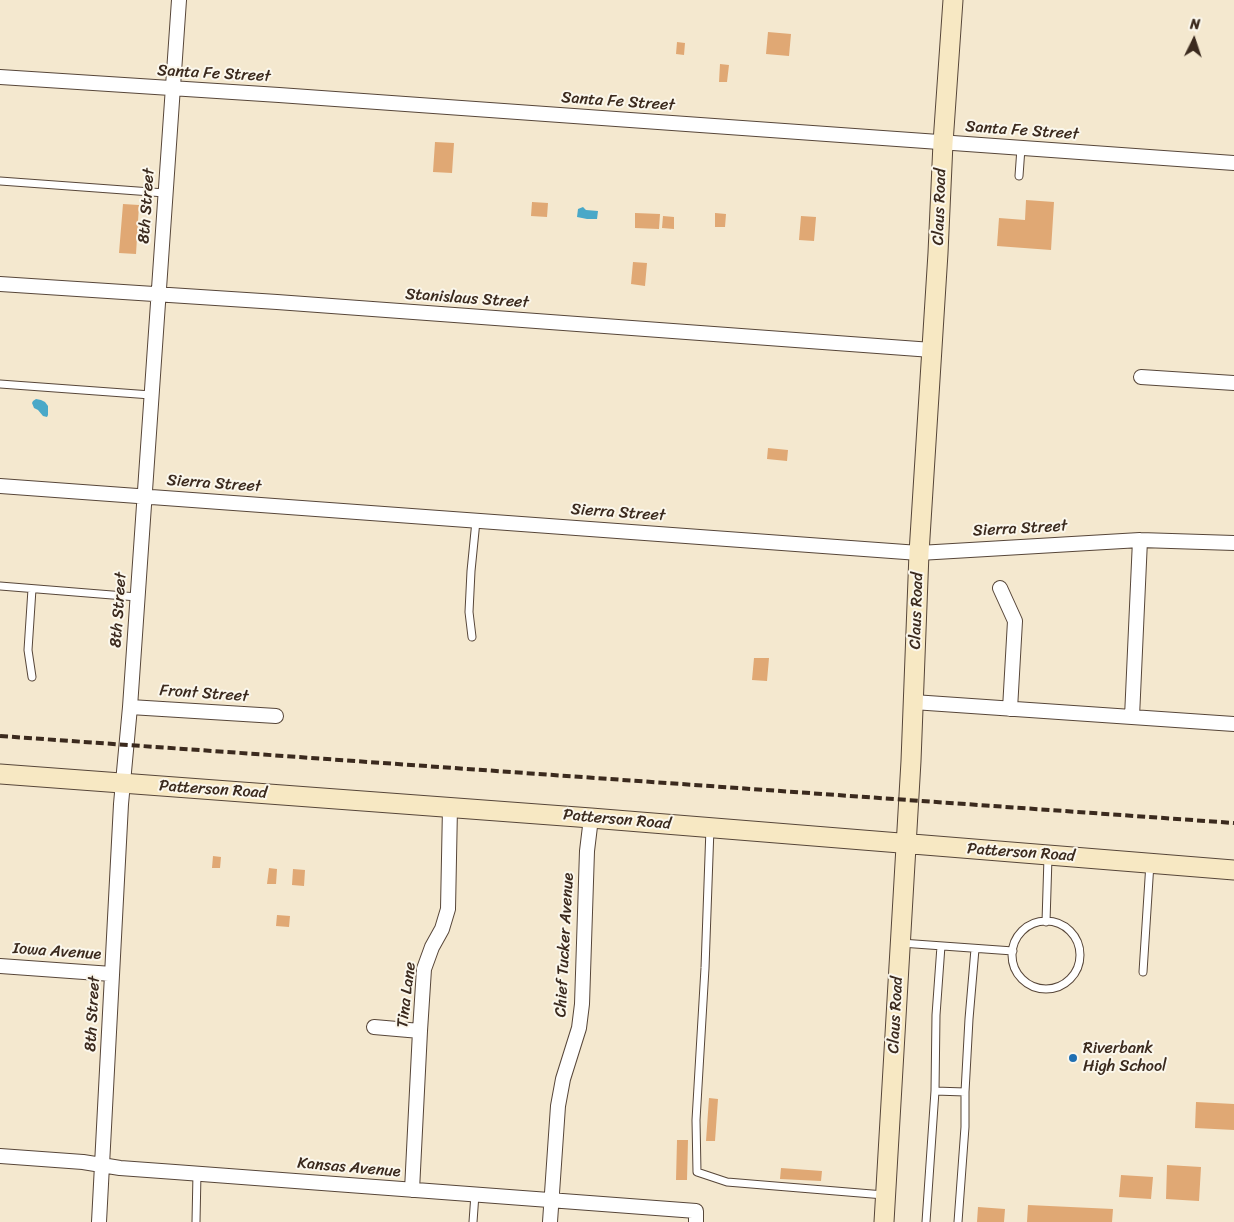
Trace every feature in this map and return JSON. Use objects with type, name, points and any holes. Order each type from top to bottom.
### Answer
[{"type":"main road","name":"Claus Road","points":[[884,1222],[906,843],[919,553],[943,143],[954,0]]},
{"type":"main road","name":"Patterson Road","points":[[0,774],[591,818],[1234,870]]},
{"type":"street","name":"8th Street","points":[[99,1222],[122,804],[179,0]]},
{"type":"street","name":"Santa Fe Street","points":[[0,77],[1234,163]]},
{"type":"street","name":"Stanislaus Street","points":[[0,284],[932,350]]},
{"type":"street","points":[[1141,377],[1234,383]]},
{"type":"street","name":"Sierra Street","points":[[0,486],[919,553],[1140,540],[1234,543]]},
{"type":"street","points":[[1132,717],[1140,540]]},
{"type":"street","points":[[1000,588],[1015,621],[1010,709]]},
{"type":"street","points":[[913,702],[1234,724]]},
{"type":"street","name":"Front Street","points":[[130,706],[276,716]]},
{"type":"street","name":"Tina Lane","points":[[412,1190],[424,969],[432,947],[442,929],[448,909],[450,808]]},
{"type":"street","name":"Chief Tucker Avenue","points":[[550,1222],[558,1106],[563,1079],[579,1028],[582,1004],[587,851],[591,818]]},
{"type":"street","name":"Iowa Avenue","points":[[0,966],[112,974]]},
{"type":"street","points":[[374,1027],[420,1030]]},
{"type":"street","name":"Kansas Avenue","points":[[0,1156],[83,1162],[120,1168],[552,1200],[696,1216]]},
{"type":"lane","points":[[1019,176],[1021,148]]},
{"type":"lane","points":[[0,181],[165,193]]},
{"type":"lane","points":[[0,384],[151,395]]},
{"type":"lane","points":[[472,637],[469,612],[476,521]]},
{"type":"lane","points":[[0,586],[138,597]]},
{"type":"lane","points":[[32,589],[28,650],[32,677]]},
{"type":"lane","points":[[710,828],[705,968],[696,1120],[697,1172],[728,1182],[886,1195]]},
{"type":"lane","points":[[1046,922],[1048,855]]},
{"type":"lane","points":[[1143,972],[1150,863]]},
{"type":"lane","points":[[1046,922],[1062,925],[1070,931],[1077,940],[1080,950],[1080,961],[1076,972],[1069,981],[1059,987],[1048,989],[1036,987],[1026,982],[1018,974],[1013,963],[1013,951],[1016,941],[1022,932],[1030,925],[1046,922]]},
{"type":"lane","points":[[900,943],[1013,951]]},
{"type":"lane","points":[[926,1222],[935,1091],[936,1015],[941,946]]},
{"type":"lane","points":[[958,1222],[965,1127],[969,1019],[975,949]]},
{"type":"lane","points":[[935,1091],[965,1092]]},
{"type":"lane","points":[[196,1222],[198,1173]]},
{"type":"lane","points":[[473,1222],[475,1194]]},
{"type":"water","points":[[583,207],[586,210],[598,211],[597,219],[577,217],[578,209]]},
{"type":"water","points":[[36,399],[45,402],[48,406],[47,417],[34,408],[32,403]]},
{"type":"building","points":[[768,32],[791,34],[789,56],[766,54]]},
{"type":"building","points":[[677,42],[685,43],[684,55],[676,54]]},
{"type":"building","points":[[720,64],[729,65],[727,82],[719,82]]},
{"type":"building","points":[[435,142],[454,143],[452,173],[433,172]]},
{"type":"building","points":[[1026,200],[1054,202],[1051,250],[997,246],[999,218],[1025,220]]},
{"type":"building","points":[[532,202],[548,203],[547,217],[531,216]]},
{"type":"building","points":[[123,204],[139,205],[136,254],[119,253]]},
{"type":"building","points":[[635,213],[660,214],[659,229],[635,228]]},
{"type":"building","points":[[715,213],[726,214],[725,227],[715,227]]},
{"type":"building","points":[[663,216],[674,217],[674,229],[662,228]]},
{"type":"building","points":[[801,216],[816,217],[814,241],[799,240]]},
{"type":"building","points":[[633,262],[647,263],[645,286],[631,284]]},
{"type":"building","points":[[768,448],[788,450],[787,461],[767,459]]},
{"type":"building","points":[[754,658],[769,658],[767,681],[752,680]]},
{"type":"building","points":[[213,856],[221,857],[220,868],[212,868]]},
{"type":"building","points":[[269,868],[277,869],[276,884],[267,884]]},
{"type":"building","points":[[293,869],[305,870],[304,886],[292,885]]},
{"type":"building","points":[[277,915],[290,916],[289,927],[276,926]]},
{"type":"building","points":[[709,1098],[718,1099],[715,1141],[706,1141]]},
{"type":"building","points":[[1196,1102],[1234,1104],[1234,1130],[1195,1128]]},
{"type":"building","points":[[677,1140],[688,1140],[687,1180],[676,1180]]},
{"type":"building","points":[[1167,1165],[1201,1167],[1199,1201],[1166,1199]]},
{"type":"building","points":[[781,1168],[822,1171],[821,1181],[780,1179]]},
{"type":"building","points":[[1121,1175],[1153,1177],[1151,1199],[1119,1197]]},
{"type":"building","points":[[1028,1205],[1113,1209],[1112,1222],[1027,1222]]},
{"type":"building","points":[[978,1207],[1005,1209],[1004,1222],[977,1222]]},
{"type":"railway","points":[[0,736],[1234,823]]},
{"type":"place","name":"Riverbank High School","points":[[1073,1058]]}]
